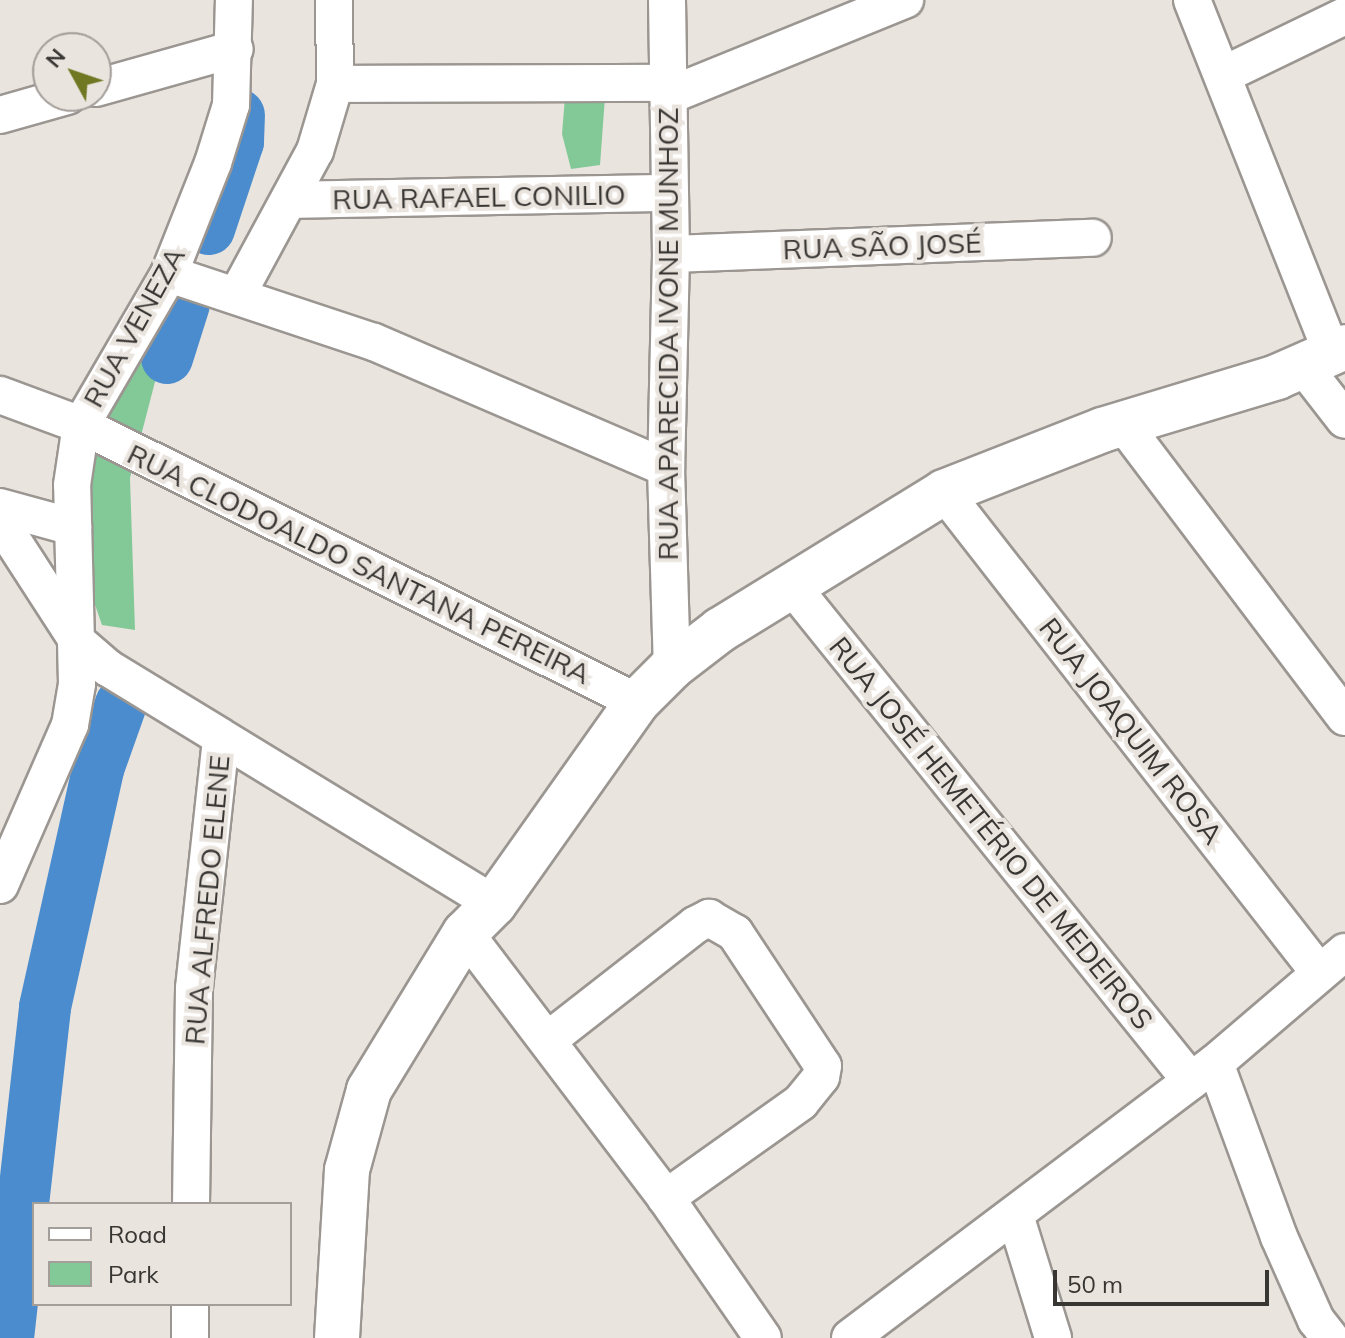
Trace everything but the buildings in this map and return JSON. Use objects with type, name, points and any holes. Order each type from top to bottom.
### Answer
[{"type":"main road","points":[[337,1338],[347,1170],[369,1090],[480,919],[637,702],[672,667],[791,585],[944,492],[1005,464],[1327,356]]},
{"type":"street","name":"RUA VENEZA","points":[[0,885],[70,725],[79,643],[73,527],[81,425],[169,274],[231,105],[234,0]]},
{"type":"street","points":[[237,295],[315,151],[335,84],[334,0]]},
{"type":"street","name":"RUA APARECIDA IVONE MUNHOZ","points":[[667,0],[671,254],[666,468],[672,667]]},
{"type":"street","points":[[335,84],[668,90],[905,0]]},
{"type":"street","points":[[1192,0],[1327,356],[1345,420]]},
{"type":"street","points":[[1223,75],[1345,16]]},
{"type":"street","points":[[112,84],[235,49]]},
{"type":"street","points":[[0,115],[32,106]]},
{"type":"street","name":"RUA RAFAEL CONILIO","points":[[290,200],[668,193]]},
{"type":"street","name":"RUA SÃO JOSÉ","points":[[671,254],[1093,238]]},
{"type":"street","points":[[169,274],[374,342],[666,468]]},
{"type":"street","name":"RUA CLODOALDO SANTANA PEREIRA","points":[[0,395],[81,425],[637,702]]},
{"type":"street","points":[[1124,425],[1345,717]]},
{"type":"street","name":"RUA JOAQUIM ROSA","points":[[944,492],[1332,961]]},
{"type":"street","points":[[0,507],[73,527]]},
{"type":"street","points":[[0,521],[79,643],[480,919],[548,1040],[666,1198],[763,1338]]},
{"type":"street","name":"RUA JOSÉ HEMETÉRIO DE MEDEIROS","points":[[791,585],[1203,1072],[1316,1320],[1330,1338]]},
{"type":"street","name":"RUA ALFREDO ELENE","points":[[191,1202],[194,988],[221,739]]},
{"type":"street","points":[[548,1040],[695,925],[709,918],[735,933],[823,1066],[821,1077],[801,1102],[666,1198]]},
{"type":"street","points":[[850,1338],[1203,1072],[1332,961]]},
{"type":"street","points":[[1015,1215],[1053,1338]]},
{"type":"street","points":[[190,1306],[190,1338]]},
{"type":"green space","points":[[565,97],[605,97],[600,165],[571,169],[562,134]]},
{"type":"green space","points":[[163,351],[130,478],[135,630],[102,625],[83,570],[89,454],[130,364]]},
{"type":"waterway","points":[[209,229],[238,142],[239,115]]},
{"type":"waterway","points":[[167,358],[184,304]]},
{"type":"waterway","points":[[8,1338],[45,1007],[98,769],[121,704]]}]
